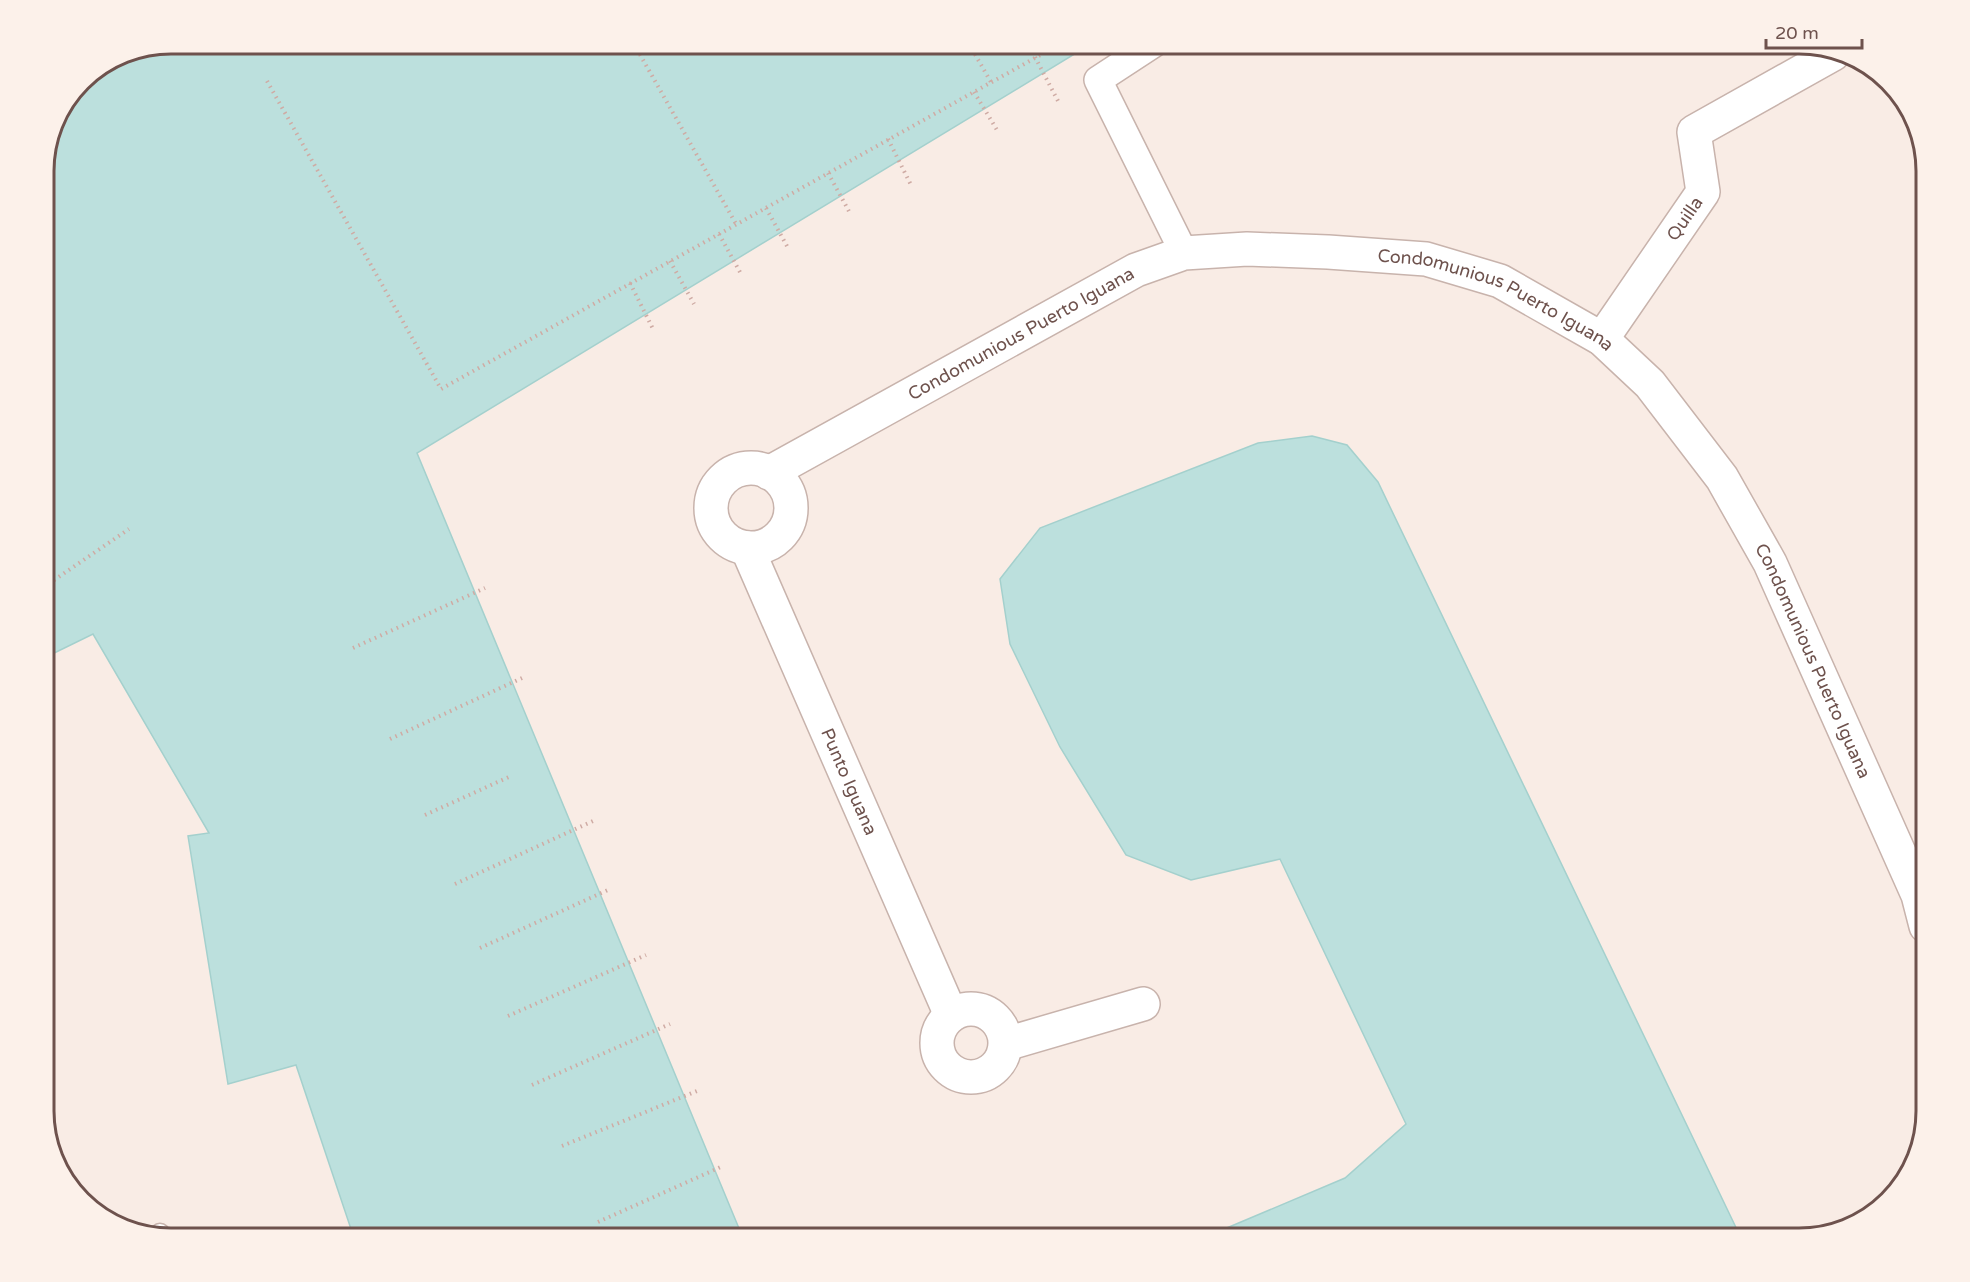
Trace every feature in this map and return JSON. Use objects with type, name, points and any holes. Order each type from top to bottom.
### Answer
[{"type":"street","points":[[1138,54],[1098,80],[1184,254]]},
{"type":"street","name":"Quilla","points":[[1602,339],[1703,192],[1694,132],[1827,58]]},
{"type":"street","name":"Condomunious Puerto Iguana","points":[[769,472],[1136,270],[1184,254],[1247,249],[1426,259],[1500,281],[1602,339],[1650,384],[1722,478],[1770,563],[1916,891]]},
{"type":"street","points":[[756,468],[769,472],[780,481],[788,493],[791,507],[789,521],[782,533],[772,542],[759,548],[747,548],[734,544],[722,536],[714,525],[711,510],[712,496],[729,474],[756,468]]},
{"type":"street","name":"Punto Iguana","points":[[747,548],[951,1015]]},
{"type":"street","points":[[1006,1044],[1143,1004]]},
{"type":"street","points":[[973,1008],[995,1017],[1002,1027],[1006,1044],[1004,1056],[997,1067],[988,1074],[969,1078],[957,1075],[947,1068],[940,1058],[937,1046],[938,1034],[943,1023],[951,1015],[961,1010],[973,1008]]},
{"type":"path","points":[[640,54],[736,224]]},
{"type":"path","points":[[975,54],[991,82]]},
{"type":"path","points":[[267,81],[441,389],[1041,54]]},
{"type":"path","points":[[1035,57],[1058,100]]},
{"type":"path","points":[[974,92],[997,130]]},
{"type":"path","points":[[888,139],[912,187]]},
{"type":"path","points":[[828,173],[851,215]]},
{"type":"path","points":[[766,208],[788,248]]},
{"type":"path","points":[[719,234],[741,274]]},
{"type":"path","points":[[670,261],[694,304]]},
{"type":"path","points":[[630,283],[652,329]]},
{"type":"path","points":[[54,580],[129,529]]},
{"type":"path","points":[[353,648],[485,588]]},
{"type":"path","points":[[390,739],[522,678]]},
{"type":"path","points":[[425,815],[511,776]]},
{"type":"path","points":[[455,884],[593,821]]},
{"type":"path","points":[[480,948],[608,890]]},
{"type":"path","points":[[508,1016],[646,955]]},
{"type":"path","points":[[532,1085],[670,1024]]},
{"type":"path","points":[[562,1146],[698,1091]]},
{"type":"path","points":[[597,1222],[723,1166]]},
{"type":"water","points":[[171,54],[1075,54],[417,453],[739,1228],[351,1228],[296,1065],[228,1084],[188,836],[209,833],[93,634],[54,653],[54,164],[63,126],[78,100],[94,83],[119,66],[141,58]]},
{"type":"water","points":[[1312,436],[1347,445],[1378,482],[1736,1228],[1227,1228],[1345,1178],[1406,1124],[1280,859],[1191,880],[1126,855],[1060,747],[1010,644],[1000,579],[1040,528],[1258,443]]}]
